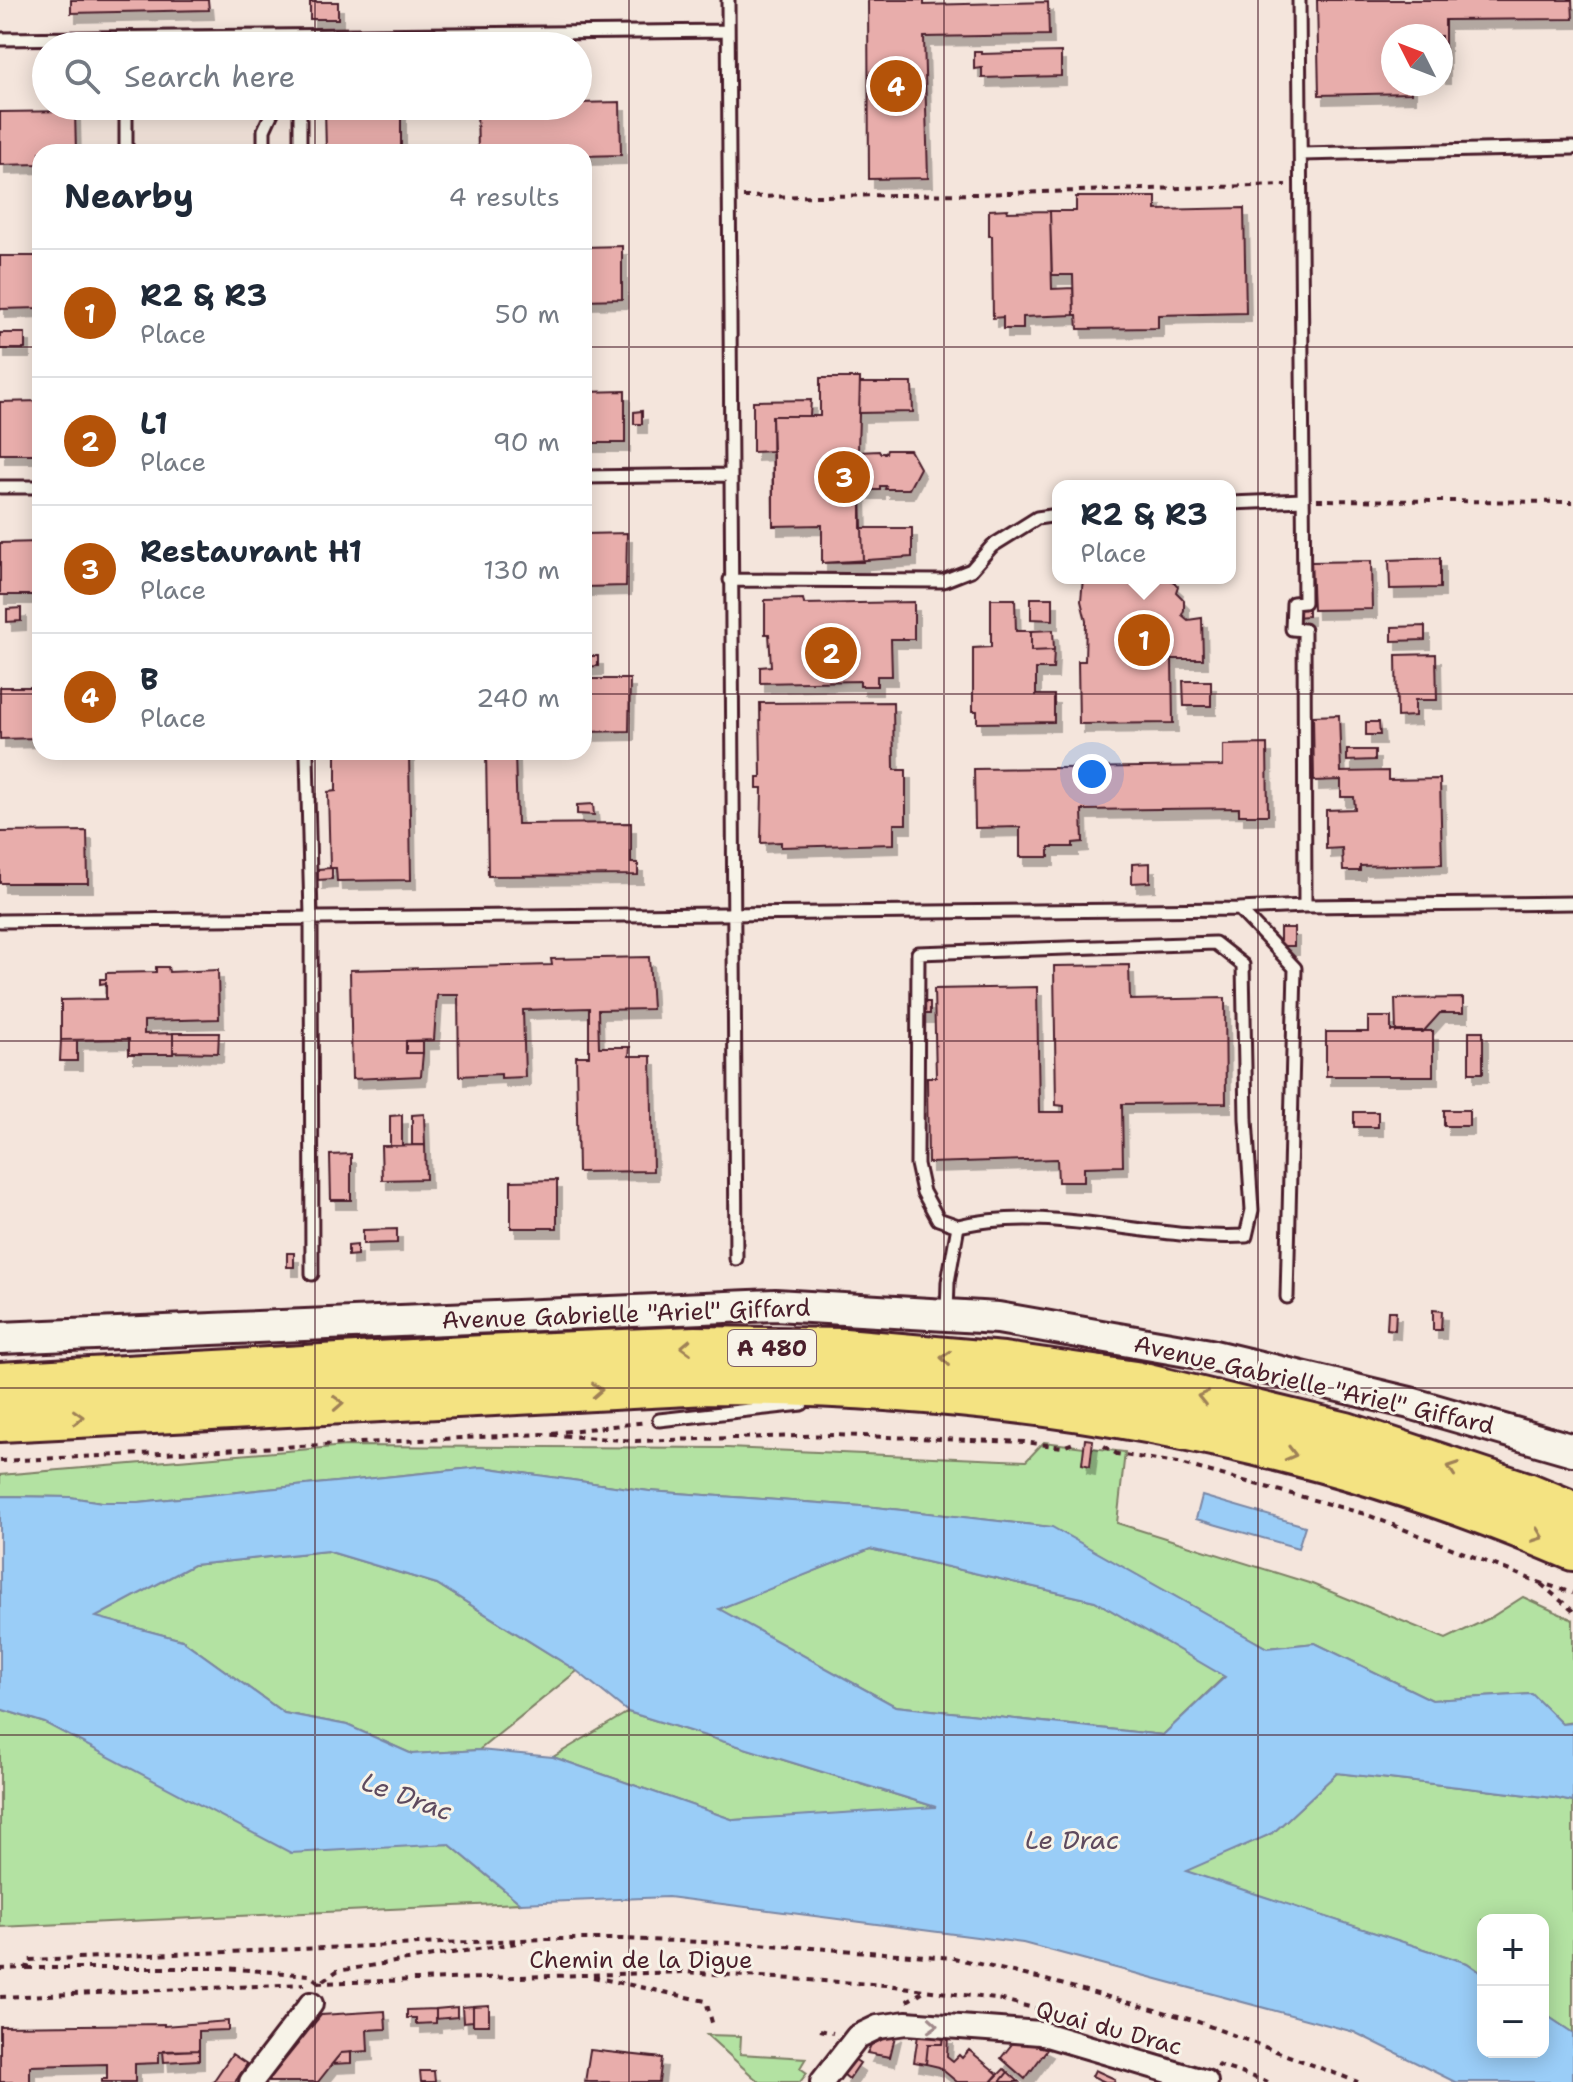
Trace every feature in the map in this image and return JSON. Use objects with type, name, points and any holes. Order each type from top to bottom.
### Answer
[{"type":"highway","name":"A 480","points":[[0,1383],[695,1347],[844,1349],[1003,1363],[1149,1385],[1346,1433],[1527,1493],[1573,1512]]},
{"type":"highway","name":"A 480","points":[[0,1421],[707,1384],[815,1385],[922,1391],[1096,1412],[1283,1452],[1427,1495],[1573,1550]]},
{"type":"street","name":"Avenue Gabrielle \"Ariel\" Giffard","points":[[0,1338],[775,1305],[998,1318],[1210,1355],[1410,1403],[1573,1450]]},
{"type":"street","points":[[251,2082],[311,2004]]},
{"type":"street","name":"Quai du Drac","points":[[822,2082],[857,2037],[878,2027],[906,2023],[1040,2033],[1143,2074],[1207,2072]]},
{"type":"lane","points":[[728,0],[736,1259]]},
{"type":"lane","points":[[1299,0],[1304,602],[1293,603],[1292,629],[1304,630],[1305,906]]},
{"type":"lane","points":[[592,34],[728,31]]},
{"type":"lane","points":[[0,39],[32,40]]},
{"type":"lane","points":[[126,120],[126,144]]},
{"type":"lane","points":[[264,144],[264,130],[269,120]]},
{"type":"lane","points":[[300,120],[300,144]]},
{"type":"lane","points":[[1301,154],[1573,148]]},
{"type":"lane","points":[[592,477],[730,475]]},
{"type":"lane","points":[[0,487],[32,487]]},
{"type":"lane","points":[[1236,503],[1303,500]]},
{"type":"lane","points":[[730,580],[943,581],[971,570],[992,546],[1037,518],[1052,516]]},
{"type":"lane","points":[[307,760],[312,1274]]},
{"type":"lane","points":[[0,921],[1573,903]]},
{"type":"lane","points":[[1239,909],[1295,968],[1287,1297]]},
{"type":"lane","points":[[1215,943],[1243,965],[1246,1119],[1252,1210],[1246,1236],[1205,1237],[1041,1217],[978,1221],[958,1226],[938,1219],[923,1192],[917,1164],[918,953],[1215,943]]},
{"type":"lane","points":[[947,1315],[948,1282],[958,1226]]},
{"type":"lane","points":[[844,1399],[922,1391]]},
{"type":"lane","points":[[659,1420],[814,1403]]},
{"type":"path","points":[[728,197],[975,194],[1301,184]]},
{"type":"path","points":[[1303,500],[1573,502]]},
{"type":"path","points":[[0,1461],[542,1434],[659,1420]]},
{"type":"path","points":[[542,1434],[636,1441],[834,1435],[1024,1442],[1063,1447]]},
{"type":"path","points":[[1117,1454],[1178,1463],[1365,1514],[1573,1593]]},
{"type":"path","points":[[1538,1582],[1573,1611]]},
{"type":"path","points":[[0,1969],[224,1968],[309,1975],[320,1983],[337,1971],[544,1939]]},
{"type":"path","points":[[27,1968],[29,1960],[544,1939],[756,1944],[954,1958],[1193,2020],[1358,2082]]},
{"type":"path","name":"Chemin de la Digue","points":[[0,1997],[684,1972],[886,1985],[1003,2000],[1047,2012]]},
{"type":"path","points":[[585,1975],[706,2001],[713,2026]]},
{"type":"path","points":[[1207,2072],[1268,2082]]},
{"type":"green space","points":[[1044,1442],[1125,1452],[1117,1523],[1312,1584],[1446,1639],[1490,1618],[1523,1597],[1573,1620],[1573,1722],[1562,1724],[1531,1694],[1432,1700],[1315,1643],[1267,1648],[1051,1527],[875,1507],[649,1491],[482,1467],[139,1502],[0,1496],[0,1475],[346,1446],[727,1448],[1026,1461]]},
{"type":"green space","points":[[870,1549],[1095,1601],[1225,1676],[1163,1735],[895,1706],[718,1609]]},
{"type":"green space","points":[[327,1551],[437,1584],[577,1671],[479,1750],[412,1754],[347,1725],[284,1713],[182,1640],[95,1617],[193,1565]]},
{"type":"green space","points":[[0,1709],[377,1846],[449,1844],[520,1903],[0,1927]]},
{"type":"green space","points":[[628,1712],[939,1808],[734,1820],[553,1757]]},
{"type":"green space","points":[[1337,1773],[1573,1802],[1573,2033],[1549,2017],[1549,1914],[1477,1914],[1477,1970],[1467,1963],[1184,1871],[1273,1833]]},
{"type":"green space","points":[[707,2035],[741,2036],[740,2054],[806,2058],[800,2068],[807,2073],[800,2082],[759,2082]]},
{"type":"water","name":"Le Drac","points":[[482,1467],[649,1491],[875,1507],[1052,1527],[1267,1648],[1315,1643],[1432,1700],[1532,1694],[1562,1724],[1573,1723],[1573,1802],[1337,1773],[1273,1833],[1186,1871],[1467,1963],[1477,1970],[1477,2058],[1549,2058],[1549,2017],[1573,2033],[1573,2082],[1455,2082],[1354,2032],[1023,1943],[668,1897],[520,1903],[449,1844],[291,1853],[45,1723],[0,1709],[0,1496],[70,1497],[102,1502],[139,1502]],"holes":[[[870,1549],[1095,1601],[1225,1677],[1163,1735],[895,1706],[719,1609]],[[327,1551],[437,1584],[577,1671],[628,1712],[936,1807],[734,1820],[553,1757],[479,1750],[412,1754],[347,1725],[284,1713],[182,1640],[96,1617],[193,1565]]]},
{"type":"water","points":[[1202,1496],[1305,1526],[1298,1548],[1196,1519]]},
{"type":"building","points":[[71,0],[208,0],[209,10],[71,13]]},
{"type":"building","points":[[868,0],[924,0],[924,5],[1048,2],[1049,35],[924,37],[928,178],[869,179]]},
{"type":"building","points":[[1317,0],[1572,0],[1573,19],[1381,24],[1381,94],[1319,95]]},
{"type":"building","points":[[310,2],[338,2],[338,19],[310,19]]},
{"type":"building","points":[[974,51],[981,51],[981,54],[1061,52],[1061,76],[982,78],[982,68],[974,69]]},
{"type":"building","points":[[620,102],[621,155],[592,156],[592,144],[478,144],[477,120],[592,120],[592,103]]},
{"type":"building","points":[[0,112],[32,112],[32,120],[75,120],[76,144],[32,144],[32,164],[0,165]]},
{"type":"building","points":[[325,120],[401,120],[401,144],[326,144]]},
{"type":"building","points":[[1076,197],[1156,197],[1156,210],[1244,208],[1246,313],[1158,315],[1158,328],[1078,329],[1077,315],[1074,315],[1073,275],[1052,275],[1050,211],[1076,211]]},
{"type":"building","points":[[1008,209],[1007,212],[1050,211],[1052,289],[1073,288],[1074,315],[1023,317],[1023,329],[1003,329],[1003,317],[993,318],[989,210]]},
{"type":"building","points":[[622,246],[622,299],[592,300],[592,247]]},
{"type":"building","points":[[0,256],[32,256],[32,308],[0,309]]},
{"type":"building","points":[[0,333],[25,333],[25,349],[0,349]]},
{"type":"building","points":[[820,378],[860,378],[858,452],[910,450],[920,468],[909,489],[885,489],[886,486],[880,486],[880,490],[861,490],[863,562],[822,563],[822,525],[773,526],[772,416],[820,416]]},
{"type":"building","points":[[820,378],[860,378],[860,383],[912,383],[913,412],[859,413],[858,452],[910,450],[920,468],[909,489],[885,489],[886,486],[880,486],[880,490],[861,490],[861,528],[912,528],[912,557],[822,563],[822,525],[773,526],[773,451],[753,452],[753,401],[811,400],[810,416],[820,416]]},
{"type":"building","points":[[625,391],[625,443],[592,443],[592,392]]},
{"type":"building","points":[[811,400],[810,416],[772,416],[773,451],[753,452],[753,401]]},
{"type":"building","points":[[32,401],[32,454],[0,454],[0,402]]},
{"type":"building","points":[[642,411],[642,424],[634,424],[634,412]]},
{"type":"building","points":[[627,533],[626,586],[592,587],[592,534]]},
{"type":"building","points":[[32,542],[32,595],[0,595],[0,543]]},
{"type":"building","points":[[1440,558],[1440,588],[1390,589],[1389,560]]},
{"type":"building","points":[[1371,561],[1372,609],[1313,610],[1311,562]]},
{"type":"building","points":[[1082,584],[1178,586],[1176,592],[1184,600],[1182,615],[1188,620],[1202,618],[1203,659],[1172,659],[1173,723],[1079,724],[1078,661],[1085,661],[1086,621],[1081,601]]},
{"type":"building","points":[[1031,598],[1053,598],[1053,620],[1031,619]]},
{"type":"building","points":[[803,599],[804,604],[914,602],[914,639],[891,639],[892,676],[877,676],[877,686],[860,686],[860,681],[760,683],[760,667],[771,666],[769,634],[765,634],[765,600]]},
{"type":"building","points":[[991,599],[1015,599],[1016,631],[1031,631],[1031,651],[1054,650],[1053,669],[1036,669],[1036,695],[1054,695],[1054,722],[977,723],[977,711],[973,711],[973,648],[991,647]]},
{"type":"building","points":[[21,608],[21,621],[7,622],[7,609]]},
{"type":"building","points":[[1308,608],[1308,616],[1296,617],[1296,609]]},
{"type":"building","points":[[1425,626],[1425,640],[1392,641],[1392,627]]},
{"type":"building","points":[[1053,630],[1054,650],[1031,651],[1031,631]]},
{"type":"building","points":[[1436,654],[1437,700],[1415,700],[1415,716],[1397,717],[1396,655]]},
{"type":"building","points":[[592,656],[598,656],[598,666],[592,666]]},
{"type":"building","points":[[592,679],[630,679],[629,731],[592,732]]},
{"type":"building","points":[[1183,681],[1211,681],[1211,706],[1184,706]]},
{"type":"building","points":[[0,687],[32,687],[32,738],[0,739]]},
{"type":"building","points":[[893,702],[894,770],[906,770],[906,824],[894,824],[894,844],[781,847],[781,842],[761,843],[762,788],[757,788],[757,777],[761,777],[760,703]]},
{"type":"building","points":[[1339,715],[1341,772],[1388,771],[1388,780],[1440,779],[1442,864],[1360,866],[1360,871],[1343,871],[1342,848],[1326,849],[1326,810],[1355,809],[1354,797],[1341,797],[1341,780],[1314,781],[1313,716]]},
{"type":"building","points":[[1366,722],[1379,722],[1380,735],[1366,735]]},
{"type":"building","points":[[1267,744],[1268,815],[1239,815],[1239,808],[1082,810],[1083,842],[1073,843],[1073,847],[1049,847],[1049,857],[1020,857],[1020,827],[975,828],[974,769],[1223,766],[1223,745]]},
{"type":"building","points":[[1347,750],[1375,750],[1375,760],[1347,761]]},
{"type":"building","points":[[336,760],[409,760],[411,880],[337,881],[336,868],[332,868],[332,879],[318,880],[318,869],[330,868],[328,792],[336,791]]},
{"type":"building","points":[[486,760],[515,760],[517,824],[631,823],[631,863],[638,863],[638,875],[488,876]]},
{"type":"building","points":[[593,804],[594,815],[577,814],[577,805]]},
{"type":"building","points":[[87,831],[88,883],[0,883],[0,832]]},
{"type":"building","points":[[1150,863],[1150,882],[1132,883],[1132,864]]},
{"type":"building","points":[[1280,928],[1294,928],[1294,946],[1280,946]]},
{"type":"building","points":[[649,957],[652,1009],[598,1010],[599,1047],[630,1047],[629,1056],[651,1056],[653,1171],[578,1172],[576,1056],[589,1056],[589,1008],[523,1010],[525,1077],[501,1078],[501,1074],[459,1076],[458,995],[437,995],[434,1040],[406,1041],[406,1053],[423,1053],[421,1076],[352,1079],[350,970],[552,965],[551,959]]},
{"type":"building","points":[[1129,965],[1130,1000],[1225,998],[1226,1103],[1122,1104],[1123,1166],[1084,1167],[1084,1182],[1058,1182],[1057,1159],[928,1163],[927,1077],[936,1077],[934,989],[1037,987],[1039,1112],[1064,1112],[1064,1106],[1056,1105],[1054,966]]},
{"type":"building","points":[[156,967],[168,967],[169,972],[218,970],[219,1019],[144,1021],[144,1034],[173,1033],[173,1054],[129,1054],[129,1039],[61,1040],[61,1000],[106,999],[106,983],[100,984],[100,979],[106,979],[106,973],[156,972]]},
{"type":"building","points":[[1463,998],[1463,1013],[1440,1013],[1423,1032],[1396,1032],[1395,999]]},
{"type":"building","points":[[918,1002],[930,1002],[930,1014],[918,1014]]},
{"type":"building","points":[[1368,1017],[1391,1017],[1391,1031],[1433,1031],[1433,1076],[1326,1076],[1326,1032],[1368,1032]]},
{"type":"building","points":[[1469,1031],[1483,1031],[1483,1073],[1469,1073]]},
{"type":"building","points":[[173,1033],[219,1033],[218,1053],[173,1052]]},
{"type":"building","points":[[61,1040],[77,1040],[77,1061],[60,1061]]},
{"type":"building","points":[[406,1041],[423,1041],[423,1053],[406,1053]]},
{"type":"building","points":[[1444,1110],[1469,1110],[1469,1126],[1444,1126]]},
{"type":"building","points":[[1354,1112],[1378,1112],[1378,1127],[1354,1127]]},
{"type":"building","points":[[424,1114],[425,1145],[412,1145],[412,1115]]},
{"type":"building","points":[[402,1115],[402,1146],[390,1146],[390,1116]]},
{"type":"building","points":[[425,1145],[426,1179],[382,1180],[381,1146]]},
{"type":"building","points":[[351,1154],[351,1200],[331,1200],[330,1155]]},
{"type":"building","points":[[557,1180],[557,1228],[511,1228],[511,1181]]},
{"type":"building","points":[[397,1229],[397,1243],[363,1244],[363,1230]]},
{"type":"building","points":[[357,1245],[357,1255],[348,1256],[348,1246]]},
{"type":"building","points":[[287,1253],[294,1253],[294,1267],[287,1267]]},
{"type":"building","points":[[1433,1310],[1442,1311],[1441,1330],[1433,1330]]},
{"type":"building","points":[[1388,1311],[1396,1311],[1395,1330],[1387,1329]]},
{"type":"building","points":[[1085,1439],[1093,1440],[1090,1466],[1082,1464]]},
{"type":"building","points":[[489,2005],[489,2025],[473,2025],[473,2006]]},
{"type":"building","points":[[473,2006],[473,2021],[463,2022],[462,2007]]},
{"type":"building","points":[[457,2007],[457,2017],[436,2019],[436,2009]]},
{"type":"building","points":[[436,2009],[436,2023],[416,2024],[416,2018],[407,2018],[407,2010]]},
{"type":"building","points":[[385,2011],[386,2029],[367,2030],[368,2051],[341,2053],[318,2082],[267,2082],[321,2015]]},
{"type":"building","points":[[228,2021],[228,2030],[199,2031],[199,2050],[159,2052],[159,2063],[135,2064],[135,2082],[102,2082],[102,2079],[107,2079],[107,2064],[30,2066],[30,2082],[0,2082],[0,2026],[164,2026]]},
{"type":"building","points":[[896,2032],[890,2057],[867,2053],[871,2045]]},
{"type":"building","points":[[918,2035],[943,2037],[942,2044],[928,2044],[926,2064],[914,2062]]},
{"type":"building","points":[[943,2035],[948,2035],[947,2056],[953,2061],[959,2055],[962,2058],[969,2050],[998,2074],[991,2082],[957,2082],[939,2067],[926,2064],[928,2044],[942,2044]]},
{"type":"building","points":[[1027,2036],[1040,2047],[1048,2048],[1025,2079],[1001,2058],[1016,2039]]},
{"type":"building","points":[[199,2050],[199,2060],[164,2062],[163,2051]]},
{"type":"building","points":[[590,2050],[662,2058],[659,2082],[585,2082]]},
{"type":"building","points":[[351,2052],[351,2063],[332,2064],[341,2053]]},
{"type":"building","points":[[232,2054],[247,2064],[235,2082],[213,2082]]},
{"type":"building","points":[[854,2059],[860,2063],[849,2079],[843,2074]]},
{"type":"building","points":[[1004,2069],[1008,2072],[1000,2082],[991,2082]]},
{"type":"building","points":[[1095,2070],[1115,2079],[1114,2082],[1092,2076]]},
{"type":"building","points":[[420,2071],[434,2071],[435,2082],[421,2082]]},
{"type":"building","points":[[1008,2072],[1019,2082],[1000,2082]]},
{"type":"place","name":"B","points":[[896,86]]},
{"type":"place","name":"Restaurant H1","points":[[844,477]]},
{"type":"place","name":"R2 & R3","points":[[1144,640]]},
{"type":"place","name":"L1","points":[[831,653]]}]
